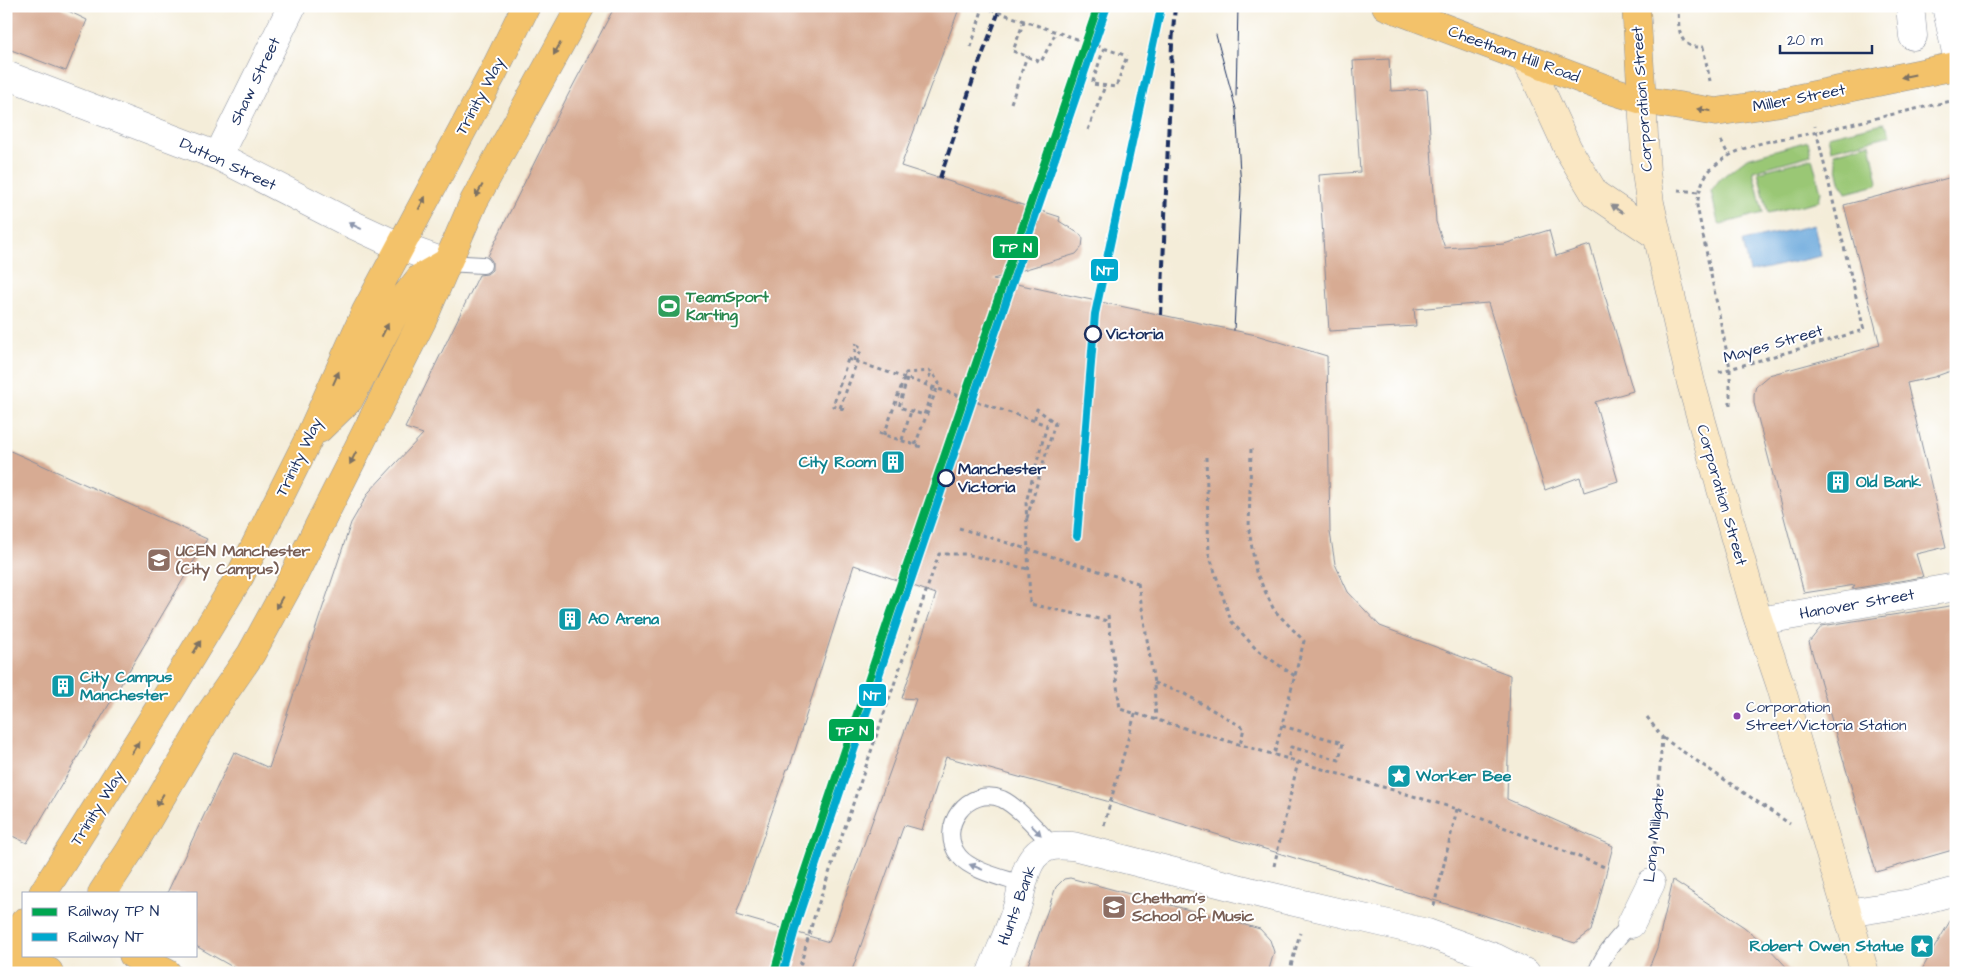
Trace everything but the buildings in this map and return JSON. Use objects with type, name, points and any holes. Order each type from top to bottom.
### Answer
[{"type":"main road","name":"Trinity Way","points":[[44,892],[240,576],[308,440],[366,311],[493,73],[526,6]]},
{"type":"main road","points":[[103,892],[129,852],[211,712],[251,654],[294,576],[423,319],[474,201],[581,6]]},
{"type":"main road","name":"Cheetham Hill Road","points":[[1386,6],[1607,89],[1642,100]]},
{"type":"main road","name":"Corporation Street","points":[[1636,6],[1642,100]]},
{"type":"main road","name":"Miller Street","points":[[1642,100],[1716,112],[1808,96],[1956,66]]},
{"type":"main road","points":[[308,440],[349,400],[400,303],[420,278],[446,263]]},
{"type":"main road","points":[[6,914],[22,920]]},
{"type":"main road","points":[[6,949],[22,924]]},
{"type":"main road","points":[[6,954],[49,973],[60,956]]},
{"type":"main road","points":[[135,956],[167,973]]},
{"type":"street","name":"Shaw Street","points":[[218,156],[292,6]]},
{"type":"street","points":[[1910,6],[1913,36]]},
{"type":"street","points":[[1946,6],[1956,52]]},
{"type":"street","points":[[1520,57],[1535,77],[1568,149],[1595,194],[1657,236]]},
{"type":"street","name":"Dutton Street","points":[[6,75],[218,156],[347,222],[399,246],[446,263]]},
{"type":"street","name":"Corporation Street","points":[[1642,100],[1646,172],[1657,236],[1691,383],[1759,621],[1783,693],[1864,973]]},
{"type":"street","name":"Hanover Street","points":[[1759,621],[1956,587]]},
{"type":"street","points":[[1053,846],[1073,846],[1293,902],[1427,933],[1496,958],[1526,973]]},
{"type":"street","name":"Hunts Bank","points":[[991,973],[1018,904],[1029,862],[1041,852],[1053,846]]},
{"type":"street","name":"Long Millgate","points":[[1631,924],[1651,883]]},
{"type":"street","points":[[1847,913],[1911,904],[1956,891]]},
{"type":"lane","points":[[446,263],[484,265]]},
{"type":"lane","points":[[1022,884],[968,864],[959,856],[953,845],[951,834],[953,822],[958,812],[966,803],[977,798],[989,797],[1000,799],[1019,813],[1053,846]]},
{"type":"lane","name":"Long Millgate","points":[[1596,973],[1603,956],[1616,938],[1631,924]]},
{"type":"path","points":[[1678,6],[1679,32],[1686,43],[1697,47],[1704,47],[1710,85]]},
{"type":"path","points":[[971,47],[983,7],[1128,56],[1116,87],[1092,84],[1104,48]]},
{"type":"path","points":[[1024,21],[1013,51],[1041,62],[1056,32]]},
{"type":"path","points":[[1012,103],[1027,56]]},
{"type":"path","points":[[1088,130],[1104,86]]},
{"type":"path","points":[[1808,96],[1816,132]]},
{"type":"path","points":[[1705,436],[1730,420],[1730,368],[1697,206],[1703,180],[1710,169],[1729,156],[1753,144],[1816,132],[1956,100]]},
{"type":"path","name":"Mayes Street","points":[[1691,383],[1730,368],[1864,330],[1816,132]]},
{"type":"path","points":[[1722,145],[1729,156]]},
{"type":"path","points":[[1687,191],[1699,192]]},
{"type":"path","points":[[854,361],[856,342],[861,350],[842,408],[832,406],[848,359],[854,361],[908,379],[926,385],[933,387],[1034,421],[1047,425],[1026,502],[1030,604],[1108,621]]},
{"type":"path","points":[[926,385],[931,371]]},
{"type":"path","points":[[884,435],[906,373],[931,371]]},
{"type":"path","points":[[915,444],[939,383],[931,371]]},
{"type":"path","points":[[908,379],[899,407],[911,411],[924,415],[933,387]]},
{"type":"path","points":[[1026,521],[1055,423],[1037,409],[1034,421]]},
{"type":"path","points":[[902,440],[911,411]]},
{"type":"path","points":[[880,433],[921,446]]},
{"type":"path","points":[[1251,448],[1249,530],[1256,572],[1274,610],[1304,642],[1274,755]]},
{"type":"path","points":[[1206,457],[1209,554],[1231,621],[1257,650],[1295,676]]},
{"type":"path","points":[[959,528],[1138,583],[1154,683],[1156,720]]},
{"type":"path","points":[[798,973],[815,914],[939,554],[966,554],[1028,570]]},
{"type":"path","points":[[1108,615],[1120,709],[1457,809],[1607,868]]},
{"type":"path","points":[[1154,683],[1183,693],[1244,728],[1240,745]]},
{"type":"path","points":[[1113,828],[1104,825],[1135,714]]},
{"type":"path","points":[[1647,717],[1662,737],[1791,825]]},
{"type":"path","points":[[1282,726],[1343,743],[1339,760],[1291,747],[1288,760]]},
{"type":"path","name":"Long Millgate","points":[[1651,883],[1662,737]]},
{"type":"path","points":[[1272,872],[1298,762]]},
{"type":"path","points":[[1436,900],[1457,809]]},
{"type":"path","points":[[1288,973],[1300,932]]},
{"type":"green space","points":[[1883,123],[1891,135],[1831,150],[1828,136]]},
{"type":"green space","points":[[1808,141],[1811,155],[1753,171],[1763,213],[1721,224],[1718,223],[1711,191],[1720,179],[1747,158]]},
{"type":"green space","points":[[1870,143],[1877,185],[1846,193],[1841,186],[1834,153]]},
{"type":"green space","points":[[1812,158],[1821,192],[1819,201],[1768,213],[1758,172]]},
{"type":"water","points":[[1814,225],[1821,256],[1750,272],[1743,241]]},
{"type":"tram line","points":[[1236,96],[1238,6]]},
{"type":"tram line","points":[[1216,35],[1236,109],[1241,188],[1234,330]]},
{"type":"railway","points":[[940,178],[976,71],[1001,6]]},
{"type":"railway","points":[[1161,315],[1175,6]]},
{"type":"transit line","points":[[774,973],[791,912],[890,615],[1098,6]]},
{"type":"rail line","name":"NT","points":[[1077,536],[1095,314],[1161,8]]},
{"type":"rail line","name":"NT","points":[[783,973],[799,915],[898,618],[1106,9]]},
{"type":"place","name":"TeamSport Karting","points":[[669,306]]},
{"type":"place","name":"Victoria","points":[[1093,334]]},
{"type":"place","name":"City Room","points":[[893,462]]},
{"type":"place","name":"Manchester Victoria","points":[[946,478]]},
{"type":"place","name":"Old Bank","points":[[1838,482]]},
{"type":"place","name":"UCEN Manchester (City Campus)","points":[[159,560]]},
{"type":"place","name":"AO Arena","points":[[570,619]]},
{"type":"place","name":"City Campus Manchester","points":[[63,686]]},
{"type":"place","name":"Corporation Street/Victoria Station","points":[[1737,716]]},
{"type":"place","name":"Worker Bee","points":[[1399,776]]},
{"type":"place","name":"Chetham's School of Music","points":[[1114,907]]},
{"type":"place","name":"Robert Owen Statue","points":[[1922,946]]}]
